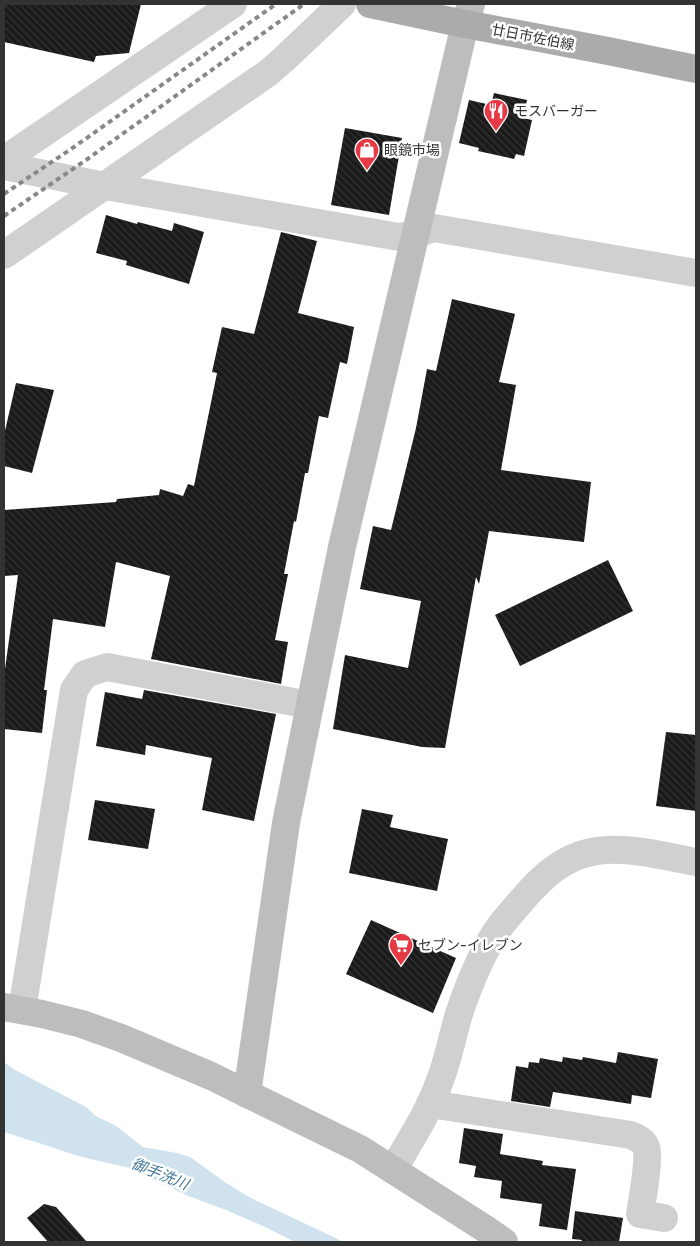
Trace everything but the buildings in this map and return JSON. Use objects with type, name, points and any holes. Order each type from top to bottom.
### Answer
[{"type":"main road","name":"廿日市佐伯線","points":[[370,4],[468,14],[608,51],[696,69]]},
{"type":"street","points":[[4,160],[233,4]]},
{"type":"street","points":[[4,255],[268,73],[342,4]]},
{"type":"street","points":[[247,1094],[286,823],[342,547],[468,14]]},
{"type":"street","points":[[4,166],[105,186],[399,237],[434,228],[696,273]]},
{"type":"street","points":[[310,705],[107,667],[86,674],[74,690],[13,1008],[82,1024],[121,1038],[211,1076],[360,1149],[504,1242]]},
{"type":"street","points":[[393,1170],[430,1104],[444,1070],[459,1014],[488,946],[501,925],[544,876],[554,868],[578,856],[604,850],[618,849],[696,862]]},
{"type":"street","points":[[430,1104],[631,1135],[640,1139],[646,1147],[647,1157],[640,1214],[664,1218]]},
{"type":"water","name":"御手洗川","points":[[4,1062],[15,1070],[86,1107],[96,1116],[116,1126],[143,1147],[190,1157],[251,1198],[344,1242],[295,1242],[226,1210],[186,1195],[130,1168],[82,1157],[4,1132]]},
{"type":"railway","points":[[4,194],[74,147],[276,4]]},
{"type":"railway","points":[[4,216],[86,160],[304,4]]},
{"type":"place","name":"モスバーガー","points":[[496,132]]},
{"type":"place","name":"眼鏡市場","points":[[367,171]]},
{"type":"place","name":"セブン-イレブン","points":[[401,966]]}]
